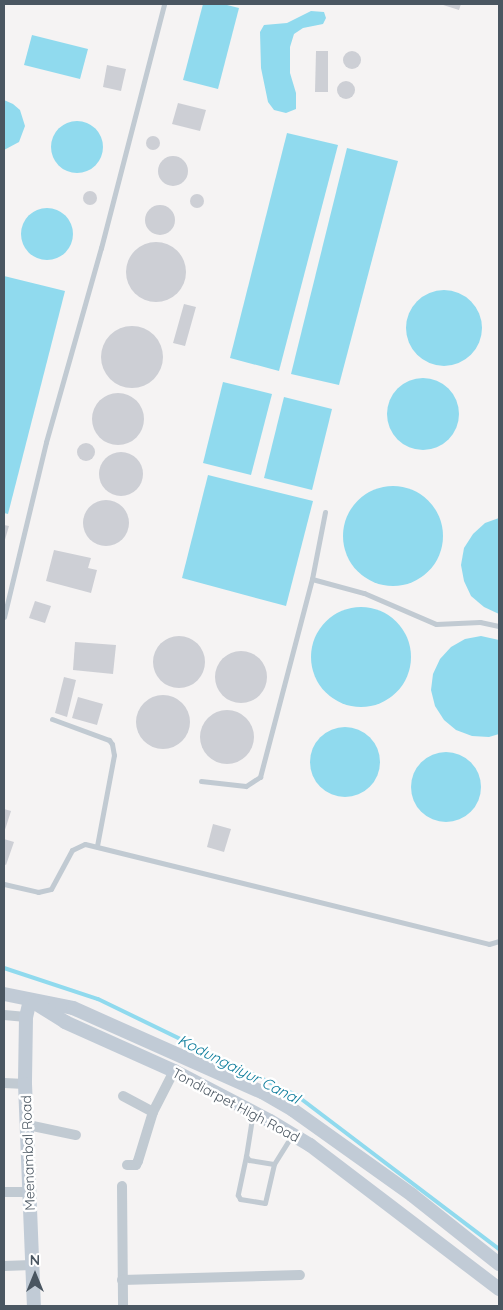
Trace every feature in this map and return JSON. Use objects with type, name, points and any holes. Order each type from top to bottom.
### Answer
[{"type":"main road","name":"Tondiarpet High Road","points":[[4,994],[73,1008],[183,1056],[270,1097],[293,1110],[412,1195],[499,1264]]},
{"type":"main road","name":"Tondiarpet High Road","points":[[30,1000],[65,1022],[174,1071],[253,1112],[310,1145],[499,1290]]},
{"type":"main road","name":"Meenambal Road","points":[[30,1000],[26,1017],[26,1084],[28,1192],[34,1306]]},
{"type":"street","points":[[4,1015],[26,1017]]},
{"type":"street","points":[[127,1165],[136,1165],[138,1161],[153,1112],[174,1071]]},
{"type":"street","points":[[4,1083],[26,1084]]},
{"type":"street","points":[[123,1096],[153,1112]]},
{"type":"street","points":[[28,1125],[76,1135]]},
{"type":"street","points":[[122,1186],[123,1306]]},
{"type":"street","points":[[4,1192],[28,1192]]},
{"type":"street","points":[[4,1266],[32,1265]]},
{"type":"street","points":[[122,1280],[300,1275]]},
{"type":"lane","points":[[4,616],[46,442],[101,248],[164,4]]},
{"type":"lane","points":[[201,782],[246,786],[260,777],[312,579],[325,512]]},
{"type":"lane","points":[[312,579],[364,593],[436,624],[480,622],[499,626]]},
{"type":"lane","points":[[52,719],[109,740],[112,744],[114,755],[97,846]]},
{"type":"lane","points":[[4,884],[38,892],[51,889],[72,850],[85,844],[489,944],[499,941]]},
{"type":"lane","points":[[253,1112],[238,1195],[240,1199],[265,1203],[274,1164],[292,1134]]},
{"type":"lane","points":[[246,1156],[250,1160],[274,1164]]},
{"type":"water","points":[[203,4],[223,4],[239,8],[218,89],[183,80]]},
{"type":"water","points":[[311,11],[324,12],[326,18],[323,24],[303,28],[294,34],[290,47],[290,73],[296,93],[296,109],[286,113],[274,110],[268,102],[261,68],[260,32],[264,25],[287,23]]},
{"type":"water","points":[[32,35],[88,49],[80,79],[24,65]]},
{"type":"water","points":[[4,100],[20,110],[25,126],[19,142],[4,150]]},
{"type":"water","points":[[77,121],[87,123],[95,129],[101,137],[103,147],[101,157],[95,165],[87,171],[77,173],[67,171],[59,165],[53,157],[51,147],[53,137],[59,129],[67,123]]},
{"type":"water","points":[[287,133],[338,145],[279,371],[230,358]]},
{"type":"water","points":[[347,148],[398,161],[339,385],[291,374]]},
{"type":"water","points":[[47,208],[57,210],[65,216],[71,224],[73,234],[71,244],[65,252],[57,258],[47,260],[37,258],[29,252],[23,244],[21,234],[23,224],[29,216],[37,210]]},
{"type":"water","points":[[4,276],[65,291],[8,514],[4,513]]},
{"type":"water","points":[[444,290],[459,293],[471,301],[479,313],[482,328],[479,343],[471,355],[459,363],[444,366],[429,363],[417,355],[409,343],[406,328],[409,313],[417,301],[429,293]]},
{"type":"water","points":[[430,378],[449,388],[457,400],[459,414],[457,428],[449,440],[437,448],[416,450],[397,440],[389,428],[387,407],[397,388],[409,380]]},
{"type":"water","points":[[223,382],[272,394],[251,475],[203,463]]},
{"type":"water","points":[[284,397],[332,409],[312,490],[264,478]]},
{"type":"water","points":[[208,475],[313,501],[286,606],[182,578]]},
{"type":"water","points":[[393,486],[403,487],[421,494],[435,508],[442,526],[442,546],[435,564],[421,578],[403,585],[393,586],[383,585],[365,578],[351,564],[344,546],[343,536],[344,526],[351,508],[365,494],[383,487]]},
{"type":"water","points":[[499,518],[499,614],[484,607],[471,596],[464,581],[461,565],[464,548],[473,534],[485,523]]},
{"type":"water","points":[[361,607],[371,608],[389,615],[403,629],[410,647],[410,667],[403,685],[389,699],[371,706],[361,707],[351,706],[333,699],[319,685],[312,667],[311,657],[312,647],[319,629],[333,615],[351,608]]},
{"type":"water","points":[[481,636],[499,640],[499,734],[489,737],[472,736],[456,730],[444,720],[435,706],[431,690],[433,674],[440,659],[451,647],[465,639]]},
{"type":"water","points":[[352,727],[365,733],[374,742],[378,748],[380,762],[378,776],[370,787],[359,795],[338,797],[331,795],[320,787],[312,776],[310,755],[312,748],[320,737],[331,729]]},
{"type":"water","points":[[453,752],[466,758],[475,767],[479,773],[481,787],[479,801],[471,812],[460,820],[439,822],[432,820],[421,812],[413,801],[411,780],[413,773],[421,762],[432,754]]},
{"type":"building","points":[[440,4],[461,4],[459,10]]},
{"type":"building","points":[[316,51],[328,51],[328,92],[315,92]]},
{"type":"building","points":[[352,51],[358,54],[361,60],[358,66],[352,69],[346,66],[343,60],[346,54]]},
{"type":"building","points":[[107,65],[126,69],[121,91],[103,87]]},
{"type":"building","points":[[346,81],[352,84],[355,90],[352,96],[346,99],[340,96],[337,90],[340,84]]},
{"type":"building","points":[[178,103],[206,110],[200,131],[172,124]]},
{"type":"building","points":[[153,136],[158,138],[160,143],[158,148],[153,150],[148,148],[146,143],[148,138]]},
{"type":"building","points":[[173,156],[179,157],[187,165],[187,177],[179,185],[173,186],[167,185],[159,177],[158,171],[159,165],[167,157]]},
{"type":"building","points":[[90,191],[95,193],[97,198],[95,203],[90,205],[85,203],[83,198],[85,193]]},
{"type":"building","points":[[197,194],[202,196],[204,201],[202,206],[197,208],[192,206],[190,201],[192,196]]},
{"type":"building","points":[[160,205],[171,209],[175,220],[171,231],[160,235],[149,231],[145,220],[149,209]]},
{"type":"building","points":[[150,242],[162,242],[173,247],[181,255],[186,266],[184,284],[173,297],[162,302],[150,302],[139,297],[131,289],[126,278],[126,266],[131,255],[139,247]]},
{"type":"building","points":[[184,304],[196,307],[185,346],[173,343]]},
{"type":"building","points":[[132,326],[144,329],[154,335],[160,345],[163,357],[160,369],[154,379],[144,385],[132,388],[120,385],[110,379],[104,369],[101,357],[104,345],[110,335],[120,329]]},
{"type":"building","points":[[118,393],[128,395],[136,401],[142,409],[144,419],[142,429],[136,437],[128,443],[118,445],[108,443],[100,437],[94,429],[92,419],[94,409],[100,401],[108,395]]},
{"type":"building","points":[[86,443],[92,446],[95,452],[92,458],[86,461],[80,458],[77,452],[80,446]]},
{"type":"building","points":[[125,452],[137,458],[142,465],[142,483],[137,490],[130,495],[117,496],[109,493],[102,486],[99,470],[102,462],[109,455]]},
{"type":"building","points":[[106,500],[119,504],[125,510],[129,523],[125,536],[119,542],[106,546],[93,542],[87,536],[83,523],[87,510],[93,504]]},
{"type":"building","points":[[4,525],[9,526],[4,543]]},
{"type":"building","points":[[54,550],[91,558],[88,568],[97,570],[91,593],[46,581]]},
{"type":"building","points":[[35,601],[51,606],[45,623],[29,618]]},
{"type":"building","points":[[174,636],[184,636],[198,643],[205,657],[205,667],[198,681],[184,688],[174,688],[164,684],[157,677],[153,667],[153,657],[157,647],[164,640]]},
{"type":"building","points":[[75,642],[116,645],[113,674],[73,670]]},
{"type":"building","points":[[236,651],[246,651],[260,658],[267,672],[267,682],[260,696],[246,703],[236,703],[226,699],[219,692],[215,682],[215,672],[219,662],[226,655]]},
{"type":"building","points":[[64,677],[76,680],[67,717],[55,713]]},
{"type":"building","points":[[163,695],[182,703],[190,722],[182,741],[163,749],[144,741],[136,722],[144,703]]},
{"type":"building","points":[[78,697],[103,704],[97,725],[72,718]]},
{"type":"building","points":[[227,710],[246,718],[254,737],[246,756],[227,764],[208,756],[200,737],[208,718]]},
{"type":"building","points":[[4,809],[11,811],[4,833]]},
{"type":"building","points":[[213,824],[231,829],[224,852],[207,847]]},
{"type":"building","points":[[4,839],[14,842],[6,865],[4,864]]},
{"type":"waterway","name":"Kodungaiyur Canal","points":[[4,968],[98,999],[296,1095],[499,1249]]}]
